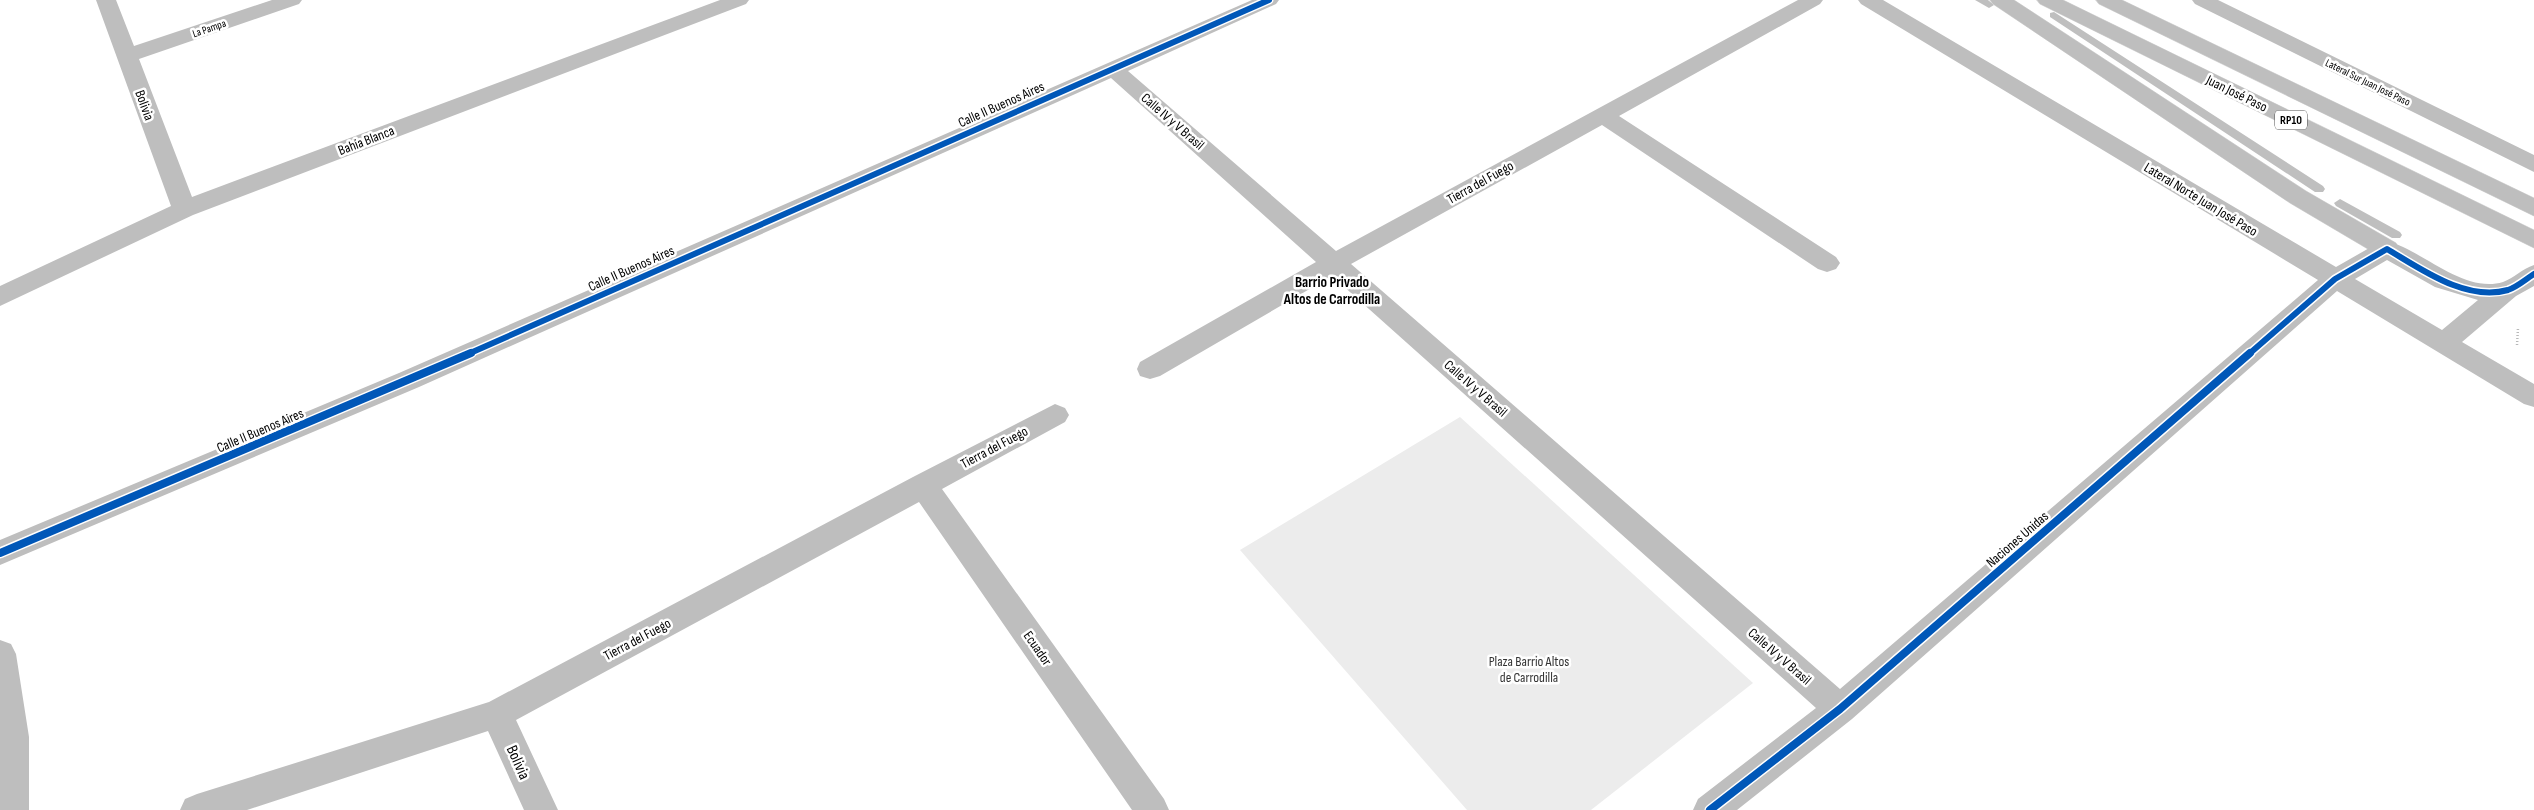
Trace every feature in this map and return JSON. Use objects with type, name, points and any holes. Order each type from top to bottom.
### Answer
[{"type":"main road","name":"Bolivia","points":[[106,0],[184,209]]},
{"type":"main road","name":"La Pampa","points":[[127,56],[292,0]]},
{"type":"main road","name":"Bahía Blanca","points":[[0,297],[184,209],[739,0]]},
{"type":"main road","name":"Calle II Buenos Aires","points":[[0,554],[409,380],[1269,0]]},
{"type":"main road","name":"Tierra del Fuego","points":[[1150,369],[1334,263],[1813,0]]},
{"type":"main road","name":"Lateral Norte Juan José Paso","points":[[1868,0],[2524,391]]},
{"type":"main road","points":[[2000,0],[2298,197],[2432,275],[2462,287],[2485,291],[2507,290]]},
{"type":"main road","name":"Juan José Paso","points":[[2047,0],[2534,240]]},
{"type":"main road","name":"Juan José Paso","points":[[2106,0],[2534,208]]},
{"type":"main road","name":"Lateral Sur Juan José Paso","points":[[2202,0],[2534,164]]},
{"type":"main road","name":"Calle IV y V Brasil","points":[[1112,68],[1840,709]]},
{"type":"main road","points":[[1602,115],[1827,263]]},
{"type":"main road","name":"Naciones Unidas","points":[[1710,810],[1840,709],[2335,279],[2387,249]]},
{"type":"main road","points":[[2443,342],[2507,290],[2534,274]]},
{"type":"main road","name":"Tierra del Fuego","points":[[197,810],[497,714],[1055,415]]},
{"type":"main road","name":"Ecuador","points":[[923,485],[1152,810]]},
{"type":"main road","points":[[0,654],[12,737],[12,810]]},
{"type":"main road","name":"Bolivia","points":[[497,714],[541,810]]},
{"type":"path","points":[[2519,322],[2524,391]]},
{"type":"green space","name":"Plaza Barrio Altos de Carrodilla","points":[[1460,417],[1753,683],[1591,810],[1467,810],[1240,550]]},
{"type":"waterway","points":[[1980,0],[1989,5]]},
{"type":"waterway","points":[[2054,15],[2319,189]]},
{"type":"waterway","points":[[2340,203],[2396,235]]},
{"type":"cycle path","points":[[0,553],[409,380],[1269,0]]},
{"type":"cycle path","points":[[1710,810],[1840,709],[2335,279],[2387,249],[2429,273],[2460,287],[2476,291],[2492,292],[2507,290],[2534,274]]},
{"type":"district","name":"Barrio Privado Altos de Carrodilla","points":[[1332,290]]}]
